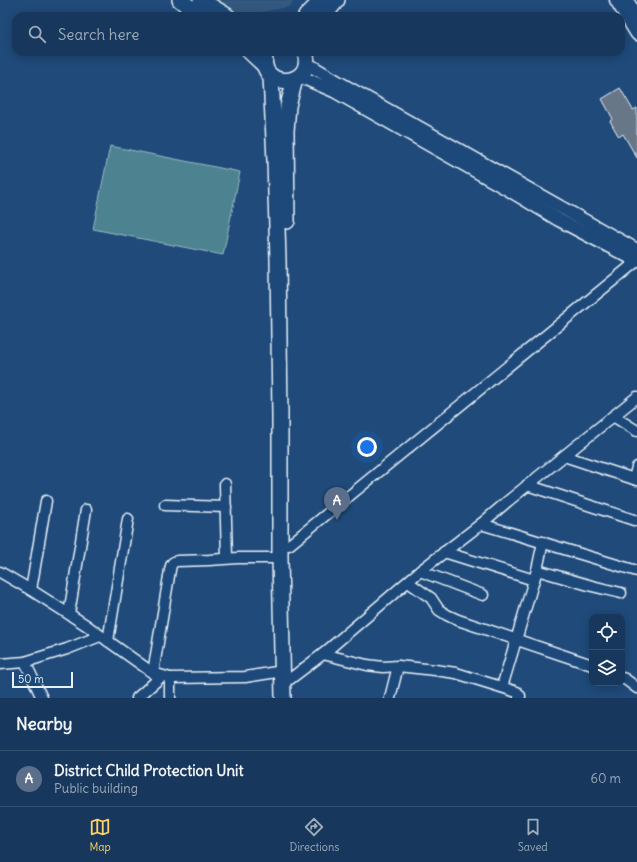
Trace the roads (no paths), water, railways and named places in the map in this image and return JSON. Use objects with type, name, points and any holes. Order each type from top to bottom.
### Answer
[{"type":"main road","points":[[180,0],[196,12]]},
{"type":"main road","points":[[201,0],[220,12]]},
{"type":"main road","points":[[310,12],[322,0]]},
{"type":"main road","points":[[327,12],[337,0]]},
{"type":"main road","points":[[255,56],[267,65],[280,80],[286,81],[297,77],[303,71],[306,56]]},
{"type":"main road","points":[[267,65],[276,161],[280,416],[280,558],[286,675],[290,698]]},
{"type":"main road","points":[[283,698],[286,675],[289,545],[286,131],[288,106],[297,77]]},
{"type":"street","points":[[616,0],[623,12]]},
{"type":"street","points":[[627,0],[637,17]]},
{"type":"street","points":[[625,15],[637,34]]},
{"type":"street","points":[[307,56],[338,82],[637,250]]},
{"type":"street","points":[[289,545],[637,261],[566,223],[334,91],[297,77]]},
{"type":"street","points":[[0,574],[31,590],[162,676],[286,675],[323,654],[420,571],[481,524],[527,485],[637,397]]},
{"type":"street","points":[[613,416],[637,431]]},
{"type":"street","points":[[564,456],[635,480],[637,467]]},
{"type":"street","points":[[225,484],[227,558]]},
{"type":"street","points":[[527,485],[637,521]]},
{"type":"street","points":[[31,590],[46,501]]},
{"type":"street","points":[[166,505],[226,507]]},
{"type":"street","points":[[69,614],[86,510]]},
{"type":"street","points":[[104,638],[128,519]]},
{"type":"street","points":[[481,524],[637,571]]},
{"type":"street","points":[[502,687],[537,570],[543,542]]},
{"type":"street","points":[[444,552],[534,580]]},
{"type":"street","points":[[170,698],[162,676],[171,564],[177,560],[280,558]]},
{"type":"street","points":[[537,570],[621,593]]},
{"type":"street","points":[[420,571],[483,595]]},
{"type":"street","points":[[408,582],[431,598],[439,610],[458,620],[589,664]]},
{"type":"street","points":[[0,664],[25,662],[104,638]]},
{"type":"street","points":[[323,654],[367,665],[384,667],[398,666],[456,673],[517,692],[520,698]]},
{"type":"street","points":[[25,662],[42,698]]},
{"type":"street","points":[[390,698],[398,666]]},
{"type":"street","points":[[137,698],[162,676]]},
{"type":"street","points":[[625,679],[637,688]]},
{"type":"place","name":"District Child Protection Unit","points":[[337,520]]}]
